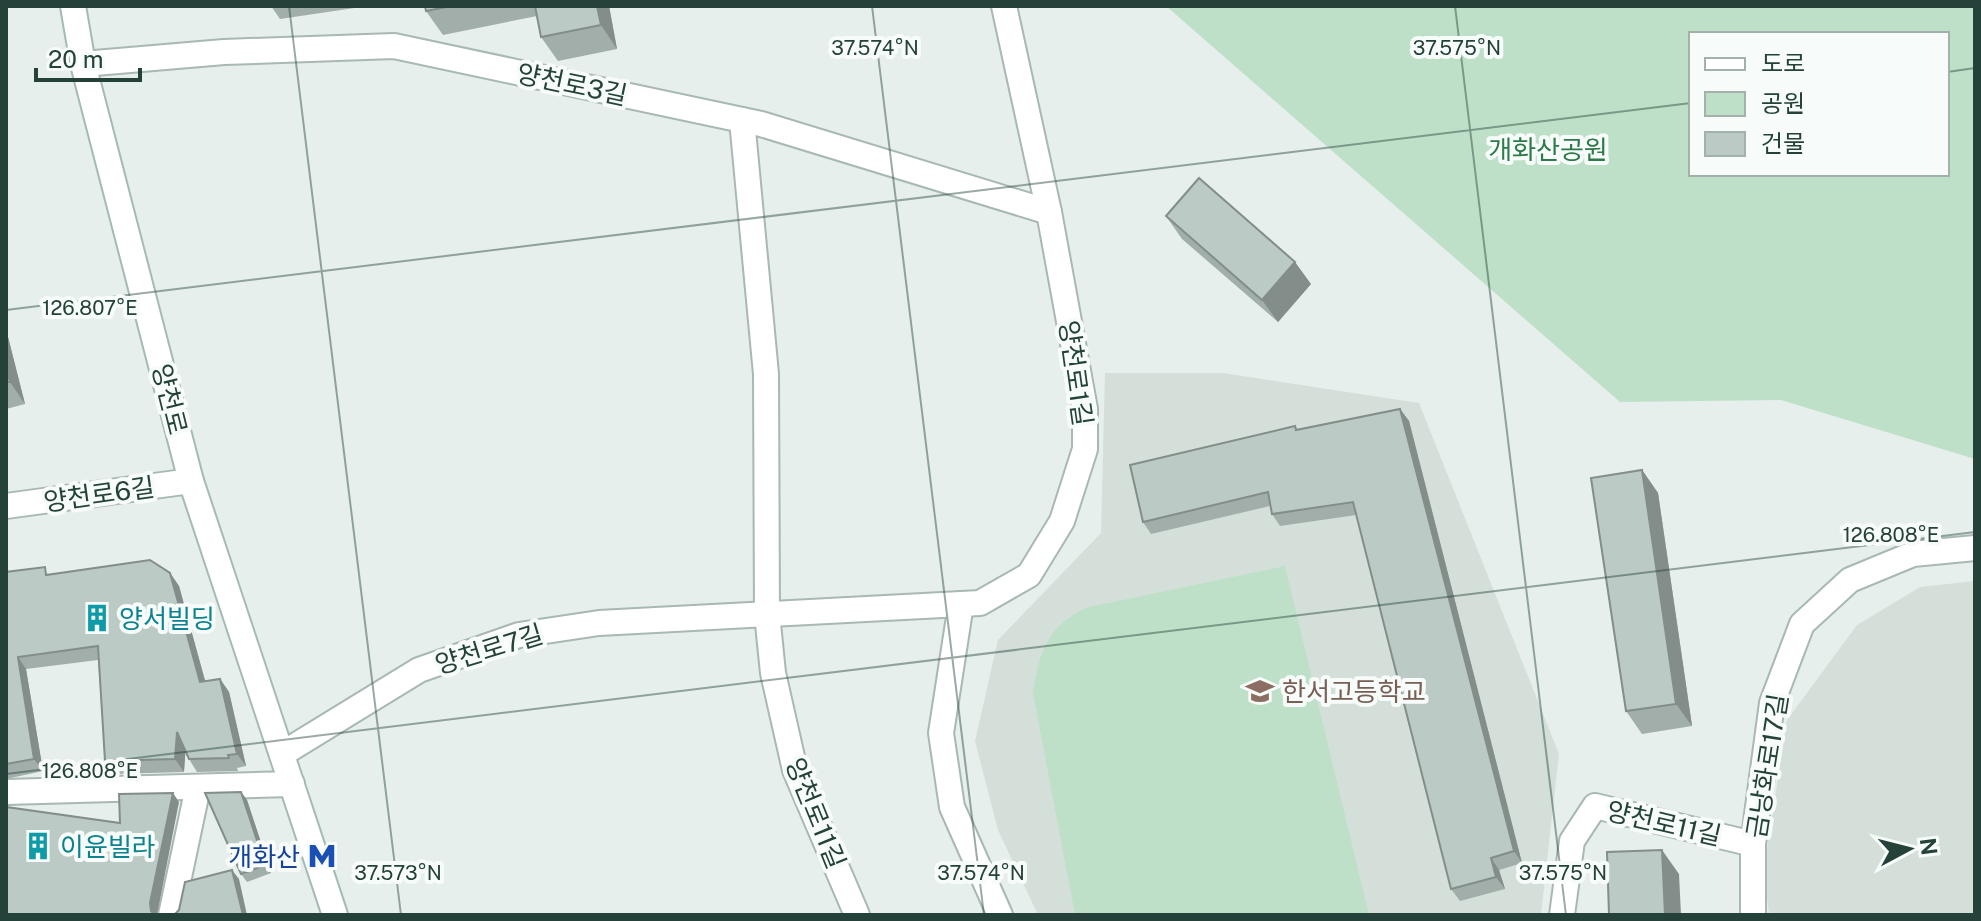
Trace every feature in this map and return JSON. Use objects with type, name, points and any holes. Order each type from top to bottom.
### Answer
[{"type":"street","name":"양천로","points":[[73,6],[83,64],[191,481],[335,915]]},
{"type":"street","name":"양천로1길","points":[[961,604],[980,603],[1029,575],[1062,521],[1085,449],[1085,409],[1049,212],[1004,6]]},
{"type":"street","name":"양천로3길","points":[[83,64],[224,52],[394,46],[742,120],[1049,212]]},
{"type":"street","points":[[742,120],[766,374],[767,614]]},
{"type":"street","name":"양천로6길","points":[[6,506],[191,481]]},
{"type":"street","name":"금낭화로17길","points":[[1753,915],[1753,844],[1772,703],[1802,624],[1850,580],[1913,554],[1975,548]]},
{"type":"street","points":[[961,604],[941,733],[952,807],[1000,915]]},
{"type":"street","name":"양천로7길","points":[[282,754],[419,670],[519,635],[599,623],[961,604]]},
{"type":"street","name":"양천로11길","points":[[767,614],[773,673],[795,770],[857,915]]},
{"type":"street","points":[[6,792],[292,784]]},
{"type":"street","points":[[171,915],[198,787]]},
{"type":"street","name":"양천로11길","points":[[1562,915],[1572,841],[1595,806],[1753,844]]},
{"type":"shaded area","name":"한서고등학교","points":[[1105,373],[1223,373],[1419,403],[1559,754],[1541,915],[1038,915],[998,830],[975,741],[998,640],[1101,533]]},
{"type":"shaded area","points":[[1975,581],[1975,915],[1769,915],[1764,868],[1787,720],[1857,625],[1920,587]]},
{"type":"green space","name":"개화산공원","points":[[1166,6],[1975,6],[1975,459],[1781,400],[1620,402]]},
{"type":"green space","points":[[1285,566],[1369,915],[1075,915],[1033,693],[1048,641],[1064,622],[1089,607]]},
{"type":"building","points":[[425,6],[451,6],[426,11]]},
{"type":"building","points":[[535,6],[597,6],[601,25],[541,37]]},
{"type":"building","points":[[1199,178],[1295,262],[1262,300],[1166,216]]},
{"type":"building","points":[[1400,409],[1514,851],[1491,858],[1496,877],[1451,889],[1353,502],[1272,514],[1268,492],[1143,522],[1130,465],[1295,426],[1296,430]]},
{"type":"building","points":[[1642,470],[1676,704],[1626,711],[1591,478]]},
{"type":"building","points":[[150,560],[170,573],[200,682],[220,679],[237,754],[228,755],[229,758],[189,759],[177,732],[175,759],[105,761],[98,646],[18,657],[34,759],[6,764],[6,572],[45,567],[46,575]]},
{"type":"building","points":[[241,792],[265,865],[241,874],[205,793]]},
{"type":"building","points":[[173,793],[150,903],[155,915],[6,915],[6,807],[120,823],[119,794]]},
{"type":"building","points":[[1662,850],[1665,915],[1609,915],[1607,852]]},
{"type":"building","points":[[232,870],[243,915],[174,915],[179,910],[185,882]]},
{"type":"place","name":"양서빌딩","points":[[97,618]]},
{"type":"place","name":"한서고등학교","points":[[1260,691]]},
{"type":"place","name":"이윤빌라","points":[[38,846]]},
{"type":"place","name":"개화산","points":[[322,856]]}]
